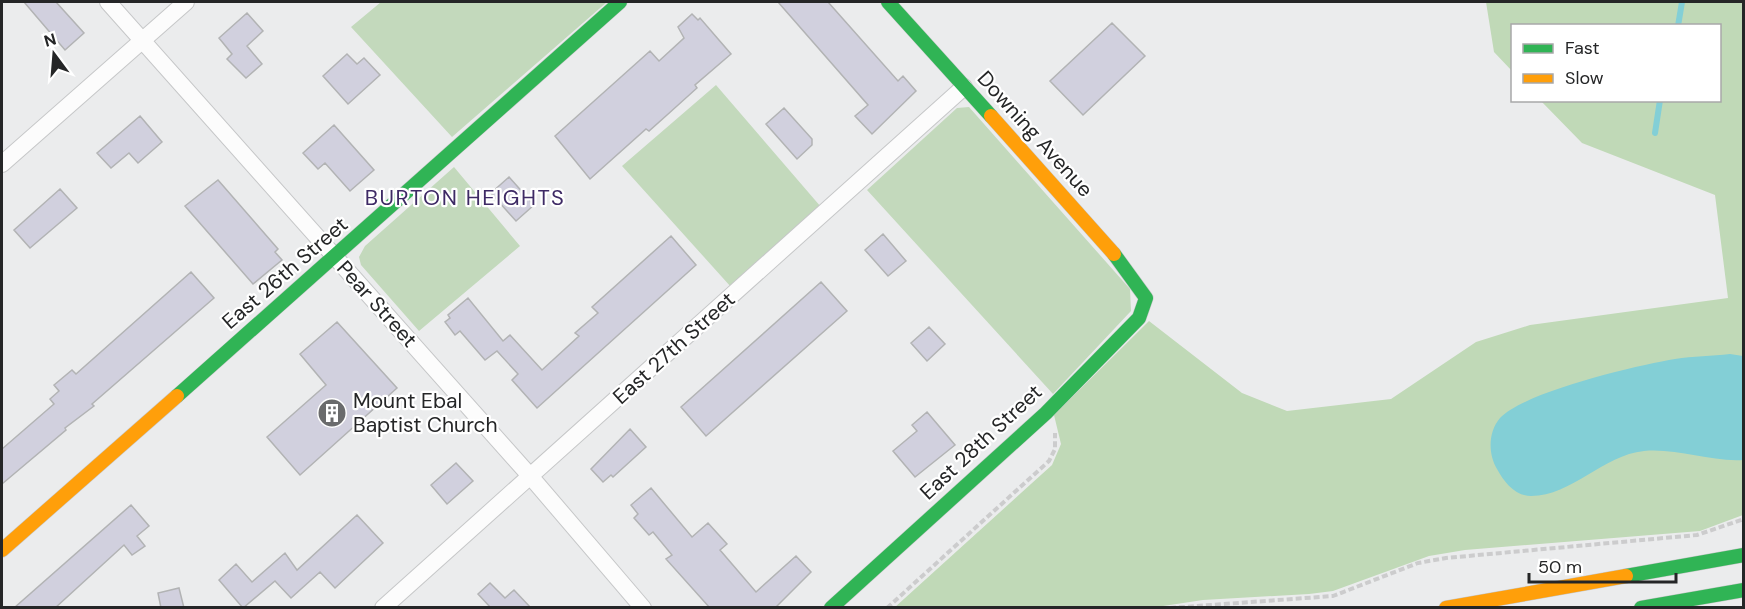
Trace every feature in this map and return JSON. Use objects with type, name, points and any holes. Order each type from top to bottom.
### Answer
[{"type":"main road","name":"East 26th Street","points":[[2,550],[620,2]]},
{"type":"main road","name":"Downing Avenue","points":[[888,2],[1123,263],[1146,298]]},
{"type":"main road","name":"East 28th Street","points":[[831,608],[1046,412],[1139,318],[1146,298]]},
{"type":"main road","points":[[1446,608],[1743,555]]},
{"type":"main road","points":[[1641,608],[1743,590]]},
{"type":"street","name":"Pear Street","points":[[108,2],[531,477],[643,608]]},
{"type":"street","points":[[2,164],[186,2]]},
{"type":"street","name":"East 27th Street","points":[[383,608],[964,87]]},
{"type":"path","points":[[887,608],[1049,461],[1056,437],[1046,412]]},
{"type":"path","points":[[1170,608],[1334,596],[1428,561],[1697,535],[1743,519]]},
{"type":"green space","points":[[381,2],[607,2],[452,137],[351,27]]},
{"type":"green space","points":[[1486,2],[1743,2],[1743,515],[1700,531],[1465,550],[1429,556],[1333,591],[1309,594],[1203,600],[1150,608],[894,608],[1052,465],[1061,444],[1054,415],[1149,321],[1242,393],[1287,411],[1391,399],[1476,342],[1530,325],[1728,298],[1715,195],[1582,143],[1542,102],[1721,102],[1721,24],[1511,24],[1511,70],[1494,52]]},
{"type":"green space","points":[[716,85],[821,207],[731,287],[622,166]]},
{"type":"green space","points":[[969,107],[1130,289],[1131,311],[1053,394],[867,190],[957,108]]},
{"type":"green space","points":[[454,167],[520,246],[419,331],[361,265],[359,257],[365,246]]},
{"type":"water","points":[[1730,354],[1743,356],[1743,460],[1718,459],[1669,451],[1644,451],[1615,460],[1560,490],[1531,496],[1520,494],[1511,487],[1503,479],[1494,463],[1491,436],[1496,424],[1513,408],[1532,399],[1556,389],[1635,367],[1682,358]]},
{"type":"building","points":[[24,2],[56,2],[84,33],[65,50]]},
{"type":"building","points":[[778,2],[828,2],[898,81],[903,76],[916,91],[872,134],[855,116],[868,105]]},
{"type":"building","points":[[247,13],[263,31],[247,46],[262,64],[246,78],[227,59],[232,54],[219,38]]},
{"type":"building","points":[[692,14],[698,20],[700,18],[731,54],[695,85],[697,88],[649,131],[646,129],[590,179],[555,136],[650,51],[659,61],[684,38],[678,27]]},
{"type":"building","points":[[1112,23],[1145,56],[1083,115],[1050,81]]},
{"type":"building","points":[[347,54],[357,64],[364,58],[380,75],[348,104],[323,76]]},
{"type":"building","points":[[784,108],[812,139],[812,145],[797,159],[766,124]]},
{"type":"building","points":[[140,116],[162,142],[138,163],[129,153],[111,168],[97,153]]},
{"type":"building","points":[[334,125],[374,170],[350,191],[325,163],[318,169],[303,153]]},
{"type":"building","points":[[509,177],[534,205],[516,221],[491,193]]},
{"type":"building","points":[[218,180],[278,249],[275,252],[282,260],[253,284],[185,206]]},
{"type":"building","points":[[60,189],[77,208],[30,248],[14,230]]},
{"type":"building","points":[[883,234],[906,261],[888,276],[865,250]]},
{"type":"building","points":[[671,236],[696,265],[537,408],[512,380],[518,374],[497,351],[485,360],[460,331],[455,335],[445,322],[450,318],[448,315],[468,298],[503,341],[510,335],[542,370],[579,336],[575,333],[598,313],[592,307]]},
{"type":"building","points":[[191,272],[214,298],[92,404],[94,406],[65,428],[66,430],[2,484],[2,449],[54,404],[50,399],[59,391],[54,385],[72,370],[76,374]]},
{"type":"building","points":[[821,282],[847,311],[706,436],[681,407]]},
{"type":"building","name":"Mount Ebal Baptist Church","points":[[337,322],[397,388],[300,475],[267,437],[326,385],[300,354]]},
{"type":"building","points":[[929,327],[945,344],[927,361],[911,343]]},
{"type":"building","points":[[927,412],[955,445],[915,477],[893,451],[917,431],[912,425]]},
{"type":"building","points":[[630,429],[646,447],[613,477],[611,475],[603,482],[591,469]]},
{"type":"building","points":[[456,463],[473,481],[447,504],[431,485]]},
{"type":"building","points":[[651,488],[692,537],[708,523],[727,544],[720,550],[756,592],[796,556],[811,572],[775,608],[710,608],[666,559],[672,555],[653,532],[649,535],[634,518],[638,514],[631,505]]},
{"type":"building","points":[[131,505],[149,526],[137,536],[145,546],[132,555],[124,545],[55,608],[14,608]]},
{"type":"building","points":[[357,515],[383,543],[335,588],[320,572],[291,598],[275,581],[243,608],[219,580],[236,564],[252,582],[285,553],[297,570]]},
{"type":"building","points":[[490,583],[505,598],[514,590],[531,608],[491,608],[478,594]]},
{"type":"building","points":[[179,588],[184,608],[161,608],[158,593]]},
{"type":"waterway","points":[[1678,24],[1682,2]]},
{"type":"waterway","points":[[1655,133],[1660,102]]},
{"type":"traffic: fast","points":[[177,396],[620,2]]},
{"type":"traffic: fast","points":[[888,2],[991,116]]},
{"type":"traffic: fast","points":[[831,608],[1046,413],[1139,318],[1146,298],[1114,254]]},
{"type":"traffic: fast","points":[[1626,576],[1744,555]]},
{"type":"traffic: fast","points":[[1641,608],[1744,590]]},
{"type":"traffic: slow","points":[[991,116],[1114,254]]},
{"type":"traffic: slow","points":[[2,550],[177,396]]},
{"type":"traffic: slow","points":[[1446,608],[1626,576]]},
{"type":"place","name":"Mount Ebal Baptist Church","points":[[332,413]]},
{"type":"district","name":"BURTON HEIGHTS","points":[[465,197]]}]
